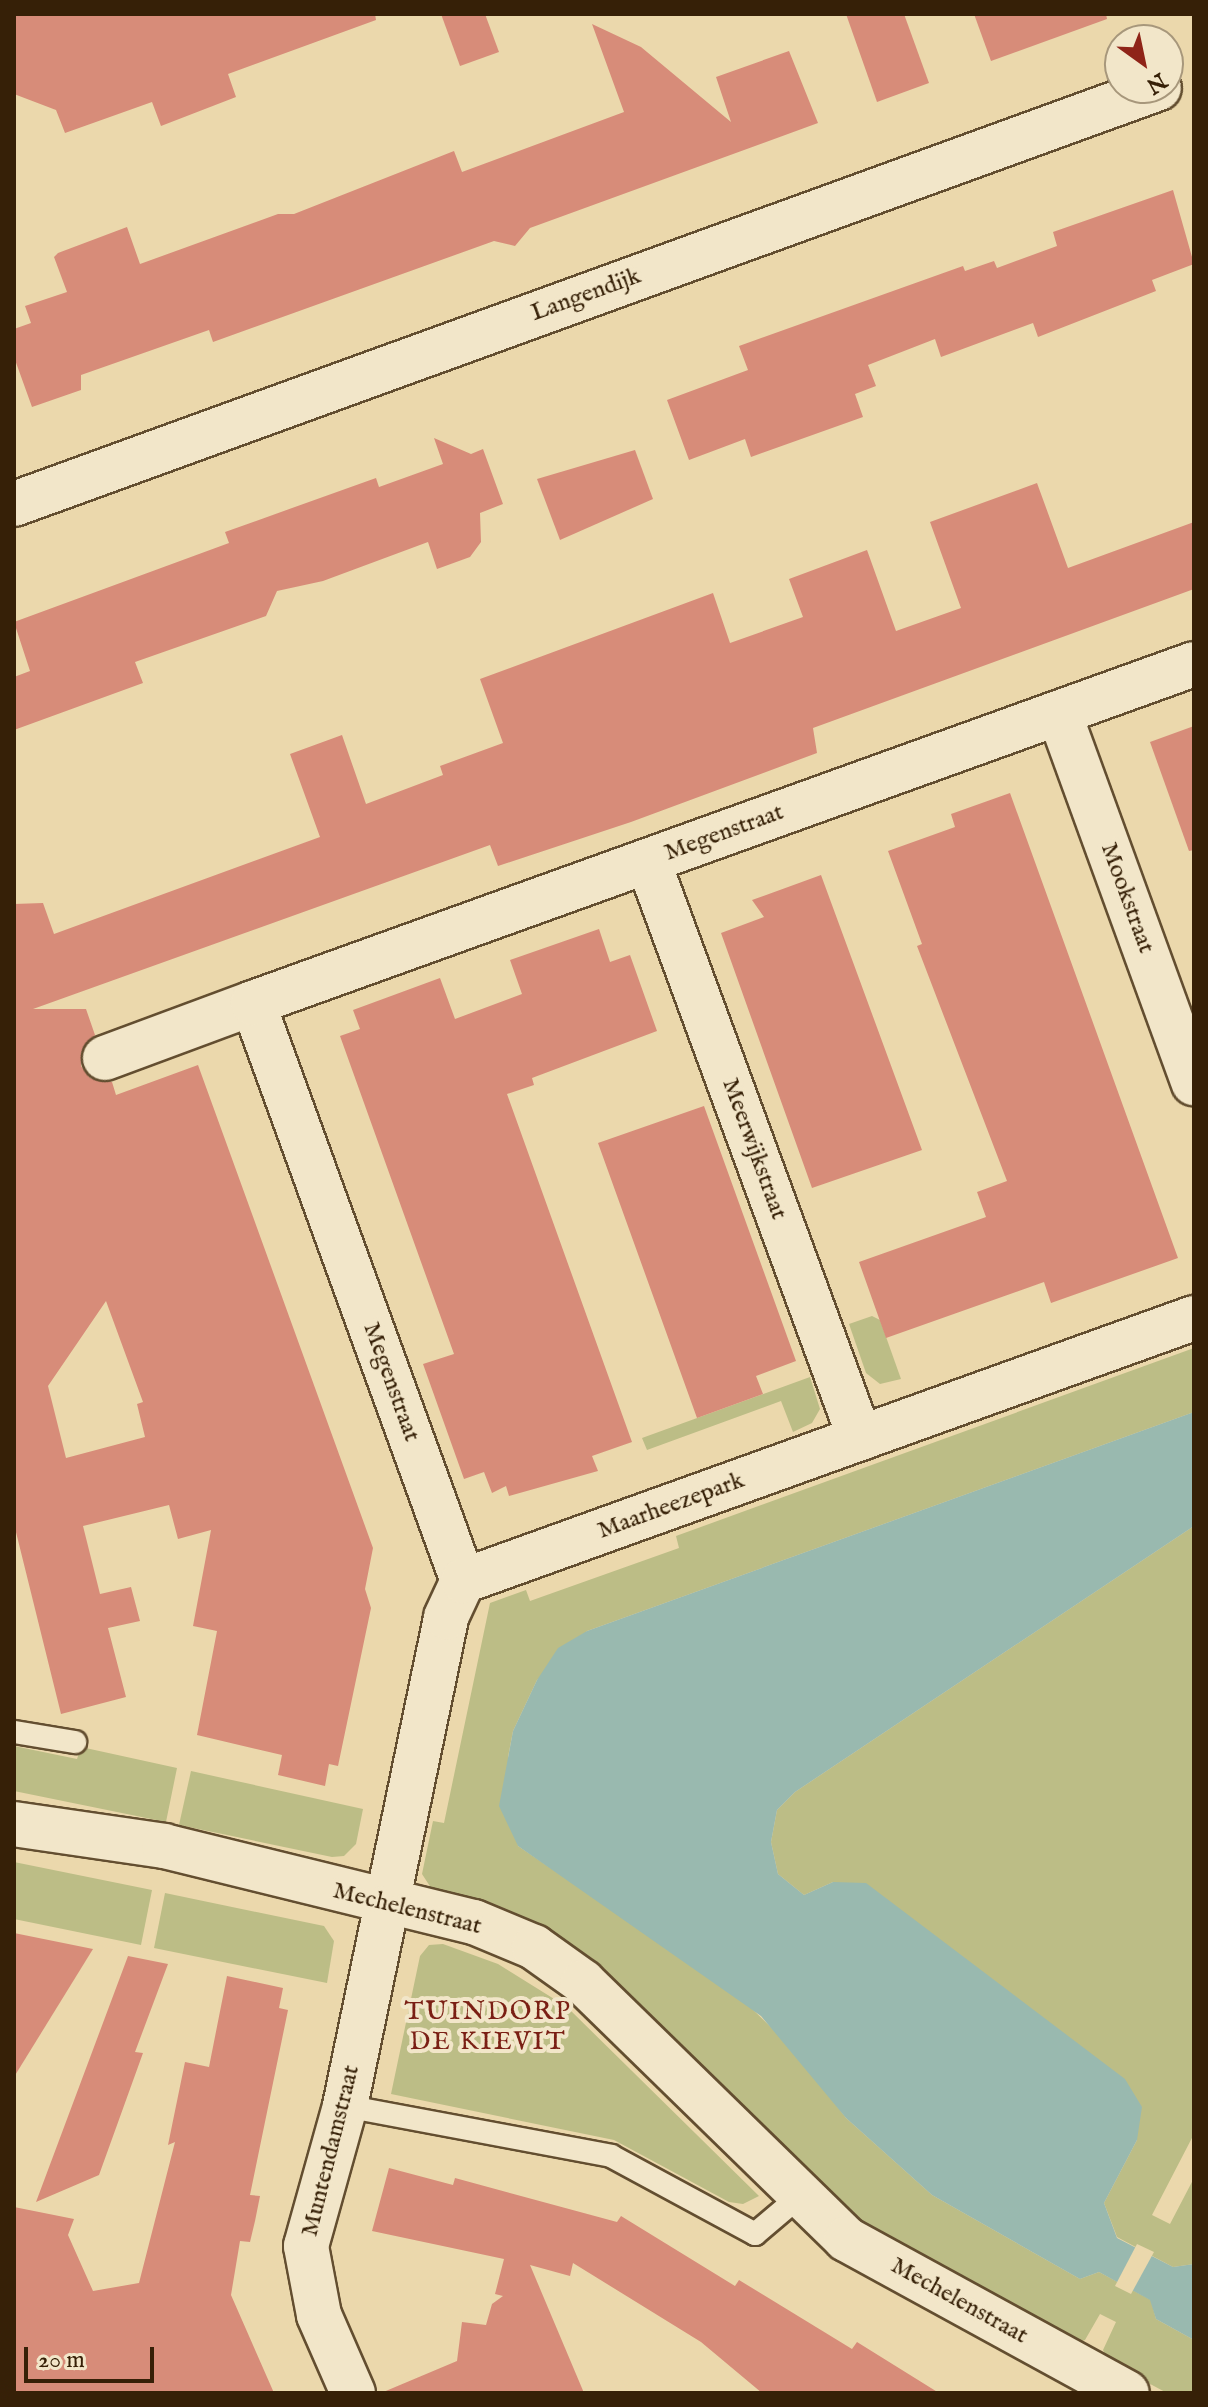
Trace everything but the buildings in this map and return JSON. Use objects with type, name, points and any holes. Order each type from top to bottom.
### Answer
[{"type":"street","name":"Langendijk","points":[[14,504],[1115,104]]},
{"type":"street","name":"Megenstraat","points":[[105,1058],[1194,664]]},
{"type":"street","name":"Mookstraat","points":[[1059,713],[1194,1083]]},
{"type":"street","name":"Meerwijkstraat","points":[[648,861],[860,1438]]},
{"type":"street","name":"Megenstraat","points":[[253,1003],[463,1581]]},
{"type":"street","name":"Maarheezepark","points":[[463,1581],[1194,1318]]},
{"type":"street","points":[[387,1904],[446,1617],[463,1581]]},
{"type":"street","name":"Mechelenstraat","points":[[14,1824],[164,1846],[387,1904],[474,1922],[534,1947],[583,1982],[846,2239],[1127,2393]]},
{"type":"street","name":"Muntendamstraat","points":[[353,2393],[319,2315],[306,2246],[345,2106],[387,1904]]},
{"type":"lane","points":[[14,1732],[75,1742]]},
{"type":"lane","points":[[345,2106],[611,2156],[755,2234],[800,2196]]},
{"type":"green space","points":[[872,1316],[880,1320],[901,1379],[880,1384],[866,1373],[849,1324]]},
{"type":"green space","points":[[1194,1348],[1194,1412],[587,1631],[537,1680],[513,1731],[508,1757],[518,1846],[739,1996],[794,2050],[846,2118],[932,2195],[1080,2279],[1099,2272],[1151,2300],[1156,2319],[1194,2340],[1194,2393],[1167,2393],[1109,2362],[1103,2350],[1116,2322],[1100,2314],[1085,2340],[1076,2343],[880,2239],[433,1891],[422,1874],[433,1821],[444,1823],[490,1603],[526,1590],[530,1601],[679,1548],[676,1536]]},
{"type":"green space","points":[[810,1377],[820,1409],[812,1423],[793,1432],[781,1401],[647,1450],[642,1438]]},
{"type":"green space","points":[[1194,1526],[1194,2134],[1152,2215],[1170,2224],[1194,2178],[1194,2264],[1173,2267],[1117,2237],[1104,2203],[1137,2140],[833,1882],[804,1895],[778,1874],[771,1842],[777,1810],[795,1792]]},
{"type":"green space","points":[[14,1746],[77,1759],[81,1747],[177,1768],[166,1822],[14,1791]]},
{"type":"green space","points":[[191,1771],[363,1809],[356,1844],[344,1856],[332,1857],[179,1825]]},
{"type":"green space","points":[[14,1862],[152,1890],[141,1945],[14,1919]]},
{"type":"green space","points":[[165,1893],[324,1926],[334,1941],[327,1983],[154,1948]]},
{"type":"green space","points":[[443,1944],[498,1964],[567,2007],[759,2196],[743,2204],[729,2202],[614,2140],[391,2094],[420,1956],[429,1945]]},
{"type":"water","points":[[1194,1412],[1194,1526],[795,1792],[777,1810],[771,1842],[778,1874],[804,1895],[833,1882],[866,1883],[1125,2079],[1142,2107],[1137,2140],[1104,2203],[1117,2238],[1173,2267],[1194,2264],[1194,2340],[1156,2319],[1150,2300],[1099,2272],[1080,2279],[932,2195],[846,2118],[761,2016],[518,1846],[499,1806],[513,1731],[537,1680],[558,1648],[587,1631]]},
{"type":"pier","points":[[1137,2244],[1154,2252],[1131,2294],[1115,2286]]},
{"type":"district","name":"TUINDORP DE KIEVIT","points":[[488,2027]]}]
